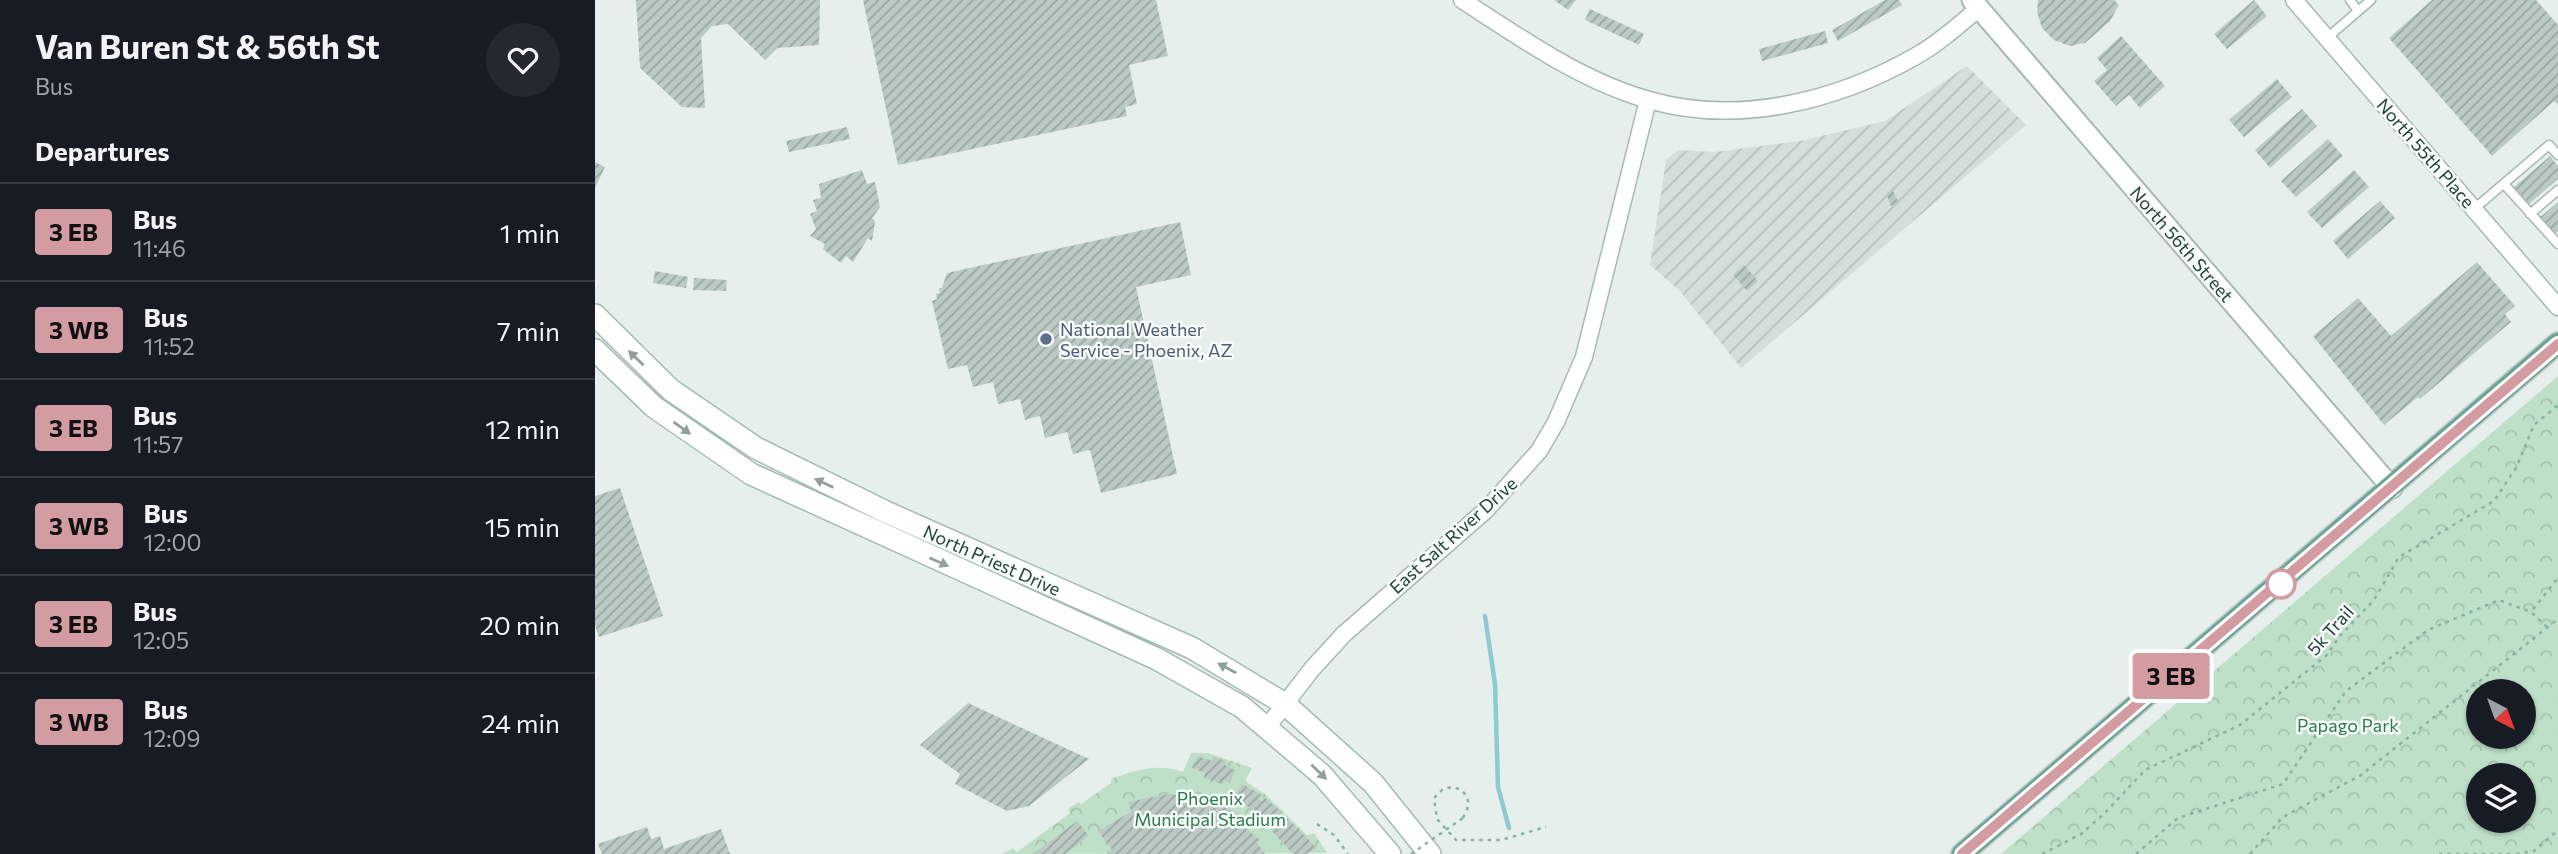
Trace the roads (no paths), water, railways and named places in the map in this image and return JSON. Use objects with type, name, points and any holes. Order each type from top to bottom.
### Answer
[{"type":"main road","name":"North Priest Drive","points":[[595,315],[671,390],[756,448],[886,512],[1192,649],[1285,704],[1353,762],[1391,802],[1430,854]]},
{"type":"main road","points":[[1962,854],[2558,344]]},
{"type":"main road","name":"North Priest Drive","points":[[595,350],[653,407],[751,474],[1157,659],[1219,693],[1268,726],[1340,793],[1390,854]]},
{"type":"street","points":[[1462,0],[1540,50],[1592,78],[1648,100],[1726,110],[1801,102],[1881,74],[1918,55],[1976,4]]},
{"type":"street","name":"North 55th Place","points":[[2294,0],[2558,307]]},
{"type":"street","name":"North 56th Street","points":[[1976,4],[2392,488]]},
{"type":"street","name":"East Salt River Drive","points":[[1268,726],[1344,634],[1486,510],[1539,451],[1556,422],[1584,357],[1648,100]]},
{"type":"lane","points":[[2350,0],[2358,11]]},
{"type":"lane","points":[[2327,38],[2371,0]]},
{"type":"lane","points":[[2474,209],[2549,145],[2558,155]]},
{"type":"lane","points":[[2504,184],[2558,244]]},
{"type":"lane","points":[[2531,214],[2558,190]]},
{"type":"waterway","points":[[1485,616],[1495,684],[1498,787],[1509,828]]},
{"type":"place","name":"National Weather Service - Phoenix, AZ","points":[[1046,339]]},
{"type":"park label","name":"Papago Park","points":[[2348,725]]},
{"type":"park label","name":"Phoenix Municipal Stadium","points":[[1210,808]]}]
